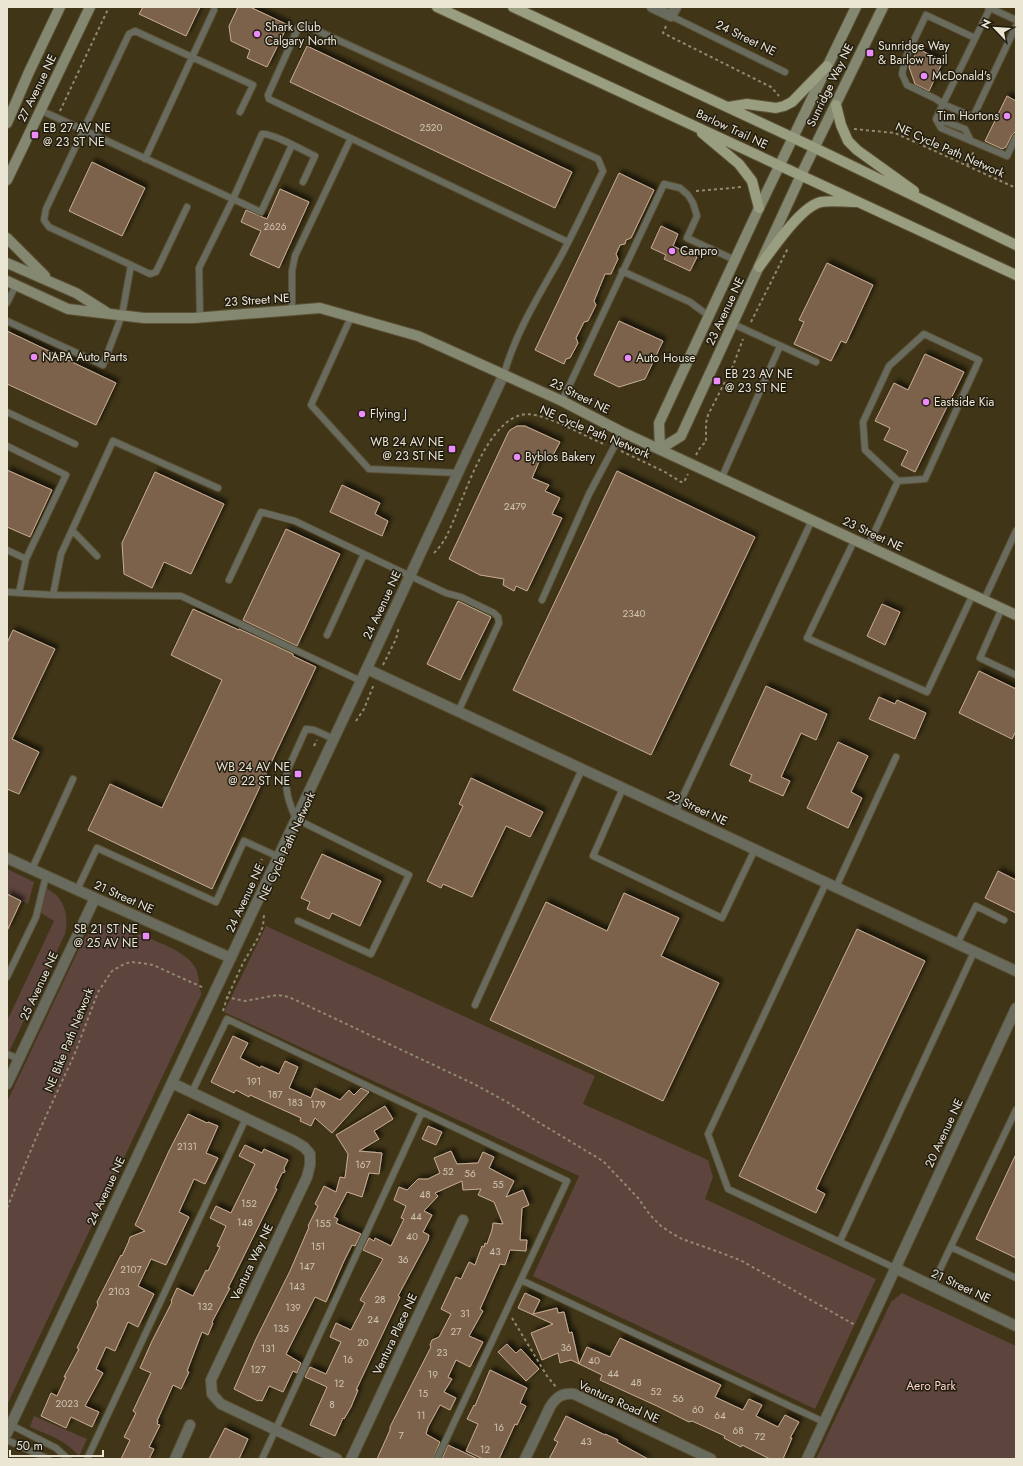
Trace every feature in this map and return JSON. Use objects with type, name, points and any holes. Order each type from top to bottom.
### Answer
[{"type":"main road","name":"Barlow Trail NE","points":[[437,7],[1016,275]]},
{"type":"main road","name":"Barlow Trail NE","points":[[513,7],[815,148],[1016,245]]},
{"type":"main road","points":[[727,107],[747,104],[776,108],[784,106],[792,102],[827,66]]},
{"type":"main road","points":[[836,105],[844,134],[848,141],[857,150],[939,209]]},
{"type":"main road","points":[[691,124],[739,164],[752,182],[759,208]]},
{"type":"main road","points":[[759,267],[798,218],[812,206],[822,202],[859,202]]},
{"type":"street","name":"27 Avenue NE","points":[[7,123],[60,7]]},
{"type":"street","name":"27 Avenue NE","points":[[7,180],[90,7]]},
{"type":"street","name":"24 Street NE","points":[[652,7],[673,12]]},
{"type":"street","name":"Sunridge Way NE","points":[[780,165],[856,7]]},
{"type":"street","name":"Sunridge Way NE","points":[[802,175],[883,7]]},
{"type":"street","name":"23 Avenue NE","points":[[780,165],[659,423],[660,449],[681,436],[802,175]]},
{"type":"street","points":[[7,238],[50,282]]},
{"type":"street","name":"23 Street NE","points":[[7,263],[76,293],[107,313]]},
{"type":"street","name":"23 Street NE","points":[[12,283],[68,309],[144,318],[200,317],[320,308],[418,336],[562,401],[622,432],[722,477],[1016,615]]},
{"type":"street","name":"24 Avenue NE","points":[[9,1429],[279,857],[504,374]]},
{"type":"street","name":"22 Street NE","points":[[367,669],[582,768],[1016,972]]},
{"type":"street","name":"21 Street NE","points":[[7,858],[231,958]]},
{"type":"street","name":"25 Avenue NE","points":[[8,1078],[19,1060],[95,898]]},
{"type":"street","name":"20 Avenue NE","points":[[895,1268],[1016,1008]]},
{"type":"street","name":"Ventura Way NE","points":[[172,1083],[299,1144],[310,1154],[310,1165],[307,1177],[211,1380],[212,1394],[221,1404],[337,1459]]},
{"type":"street","name":"Ventura Place NE","points":[[351,1459],[463,1220]]},
{"type":"street","points":[[806,1459],[895,1268]]},
{"type":"street","name":"21 Street NE","points":[[895,1268],[1016,1326]]},
{"type":"street","name":"Ventura Road NE","points":[[527,1458],[554,1400],[562,1394],[574,1394],[711,1459]]},
{"type":"street","points":[[175,1459],[190,1425]]},
{"type":"lane","points":[[1016,20],[989,8],[936,119],[940,128],[1007,156],[1016,137]]},
{"type":"lane","points":[[145,158],[214,10]]},
{"type":"lane","name":"24 Street NE","points":[[673,12],[785,72]]},
{"type":"lane","points":[[975,38],[926,15],[906,57],[902,74],[907,85],[943,104],[973,117],[1016,26]]},
{"type":"lane","points":[[504,374],[509,354],[521,329],[568,242],[603,171],[598,159],[305,24],[299,26],[268,95],[269,99],[568,242]]},
{"type":"lane","points":[[187,207],[156,272],[150,274],[49,227],[44,220],[46,209],[129,34],[135,31],[252,85],[240,112]]},
{"type":"lane","points":[[40,110],[261,212],[292,145]]},
{"type":"lane","points":[[200,317],[199,268],[233,199],[262,134],[267,133],[315,156],[303,182]]},
{"type":"lane","points":[[292,310],[292,271],[295,256],[351,138]]},
{"type":"lane","points":[[562,401],[664,184],[680,188],[688,195],[693,203],[697,216],[687,238],[735,260]]},
{"type":"lane","points":[[7,321],[103,365],[122,315],[131,266]]},
{"type":"lane","points":[[622,271],[690,302],[709,316]]},
{"type":"lane","points":[[7,304],[12,283]]},
{"type":"lane","points":[[352,317],[311,405],[369,469],[458,473]]},
{"type":"lane","points":[[733,324],[816,362]]},
{"type":"lane","points":[[924,334],[980,360],[925,479],[898,481],[866,450],[863,422],[889,366],[924,334]]},
{"type":"lane","points":[[722,477],[780,346]]},
{"type":"lane","points":[[7,412],[75,444]]},
{"type":"lane","points":[[542,600],[589,494],[622,432]]},
{"type":"lane","points":[[53,595],[61,554],[113,441],[218,488]]},
{"type":"lane","points":[[7,446],[66,475],[26,559],[19,593]]},
{"type":"lane","points":[[868,546],[898,481]]},
{"type":"lane","points":[[229,580],[261,512],[295,521],[446,593],[494,613],[498,617],[499,624],[458,712]]},
{"type":"lane","points":[[675,813],[812,520]]},
{"type":"lane","points":[[72,530],[97,556]]},
{"type":"lane","points":[[984,600],[1016,531]]},
{"type":"lane","points":[[855,539],[807,638],[927,692],[973,594]]},
{"type":"lane","points":[[7,550],[26,559]]},
{"type":"lane","points":[[327,635],[364,554]]},
{"type":"lane","points":[[8,594],[182,596],[361,681]]},
{"type":"lane","points":[[1002,608],[980,658],[1016,675]]},
{"type":"lane","points":[[298,921],[371,954],[409,875],[296,819],[288,802],[286,778],[287,771],[306,729],[314,730],[334,739]]},
{"type":"lane","points":[[836,887],[896,757]]},
{"type":"lane","points":[[475,1005],[582,768]]},
{"type":"lane","points":[[32,869],[72,779]]},
{"type":"lane","points":[[623,788],[593,856],[722,918],[755,849]]},
{"type":"lane","points":[[77,890],[97,848],[216,902],[244,841],[279,857]]},
{"type":"lane","points":[[7,977],[36,916],[46,876]]},
{"type":"lane","points":[[826,883],[708,1134],[728,1189],[895,1268]]},
{"type":"lane","points":[[957,944],[976,906],[1004,920]]},
{"type":"lane","points":[[840,1241],[974,952]]},
{"type":"lane","points":[[192,1092],[227,1019],[567,1181],[437,1459]]},
{"type":"lane","points":[[7,1054],[19,1060]]},
{"type":"lane","points":[[932,1286],[1016,1110]]},
{"type":"lane","points":[[262,1459],[422,1112]]},
{"type":"lane","points":[[87,1459],[246,1118]]},
{"type":"lane","points":[[951,1247],[1016,1278]]},
{"type":"lane","points":[[521,1280],[824,1422]]},
{"type":"lane","points":[[9,1429],[56,1448],[68,1459]]},
{"type":"lane","points":[[7,1440],[48,1459]]},
{"type":"path","points":[[48,133],[109,7]]},
{"type":"path","points":[[673,12],[663,33],[772,87],[780,98]]},
{"type":"path","name":"NE Cycle Path Network","points":[[852,128],[896,133],[1016,188]]},
{"type":"path","points":[[967,166],[975,148]]},
{"type":"path","points":[[688,195],[694,191],[747,185]]},
{"type":"path","name":"NE Cycle Path Network","points":[[432,558],[448,532],[483,452],[494,436],[507,422],[525,414],[552,420],[590,439],[614,448],[665,472],[678,481],[684,482],[686,478]]},
{"type":"path","points":[[391,646],[396,639],[400,626]]},
{"type":"path","points":[[355,722],[364,709],[365,702]]},
{"type":"path","points":[[253,876],[266,851]]},
{"type":"path","name":"NE Cycle Path Network","points":[[264,914],[258,938],[243,963],[227,998],[245,1001],[277,995],[289,997],[474,1084],[507,1102],[603,1161],[638,1198],[650,1215],[661,1226],[670,1232],[742,1261],[856,1325]]},
{"type":"path","name":"NE Bike Path Network","points":[[7,1208],[36,1138],[75,1053],[98,992],[112,971],[124,964],[141,962],[153,965],[202,987]]},
{"type":"path","points":[[506,1311],[547,1376],[562,1394]]},
{"type":"green space","points":[[7,869],[34,882],[28,904],[7,894]]},
{"type":"green space","points":[[47,889],[62,902],[66,914],[65,934],[9,1052],[7,1051],[7,1021],[54,921],[41,913],[41,904]]},
{"type":"green space","points":[[110,924],[128,926],[128,928],[132,930],[131,934],[136,937],[138,933],[185,956],[191,961],[197,970],[201,995],[7,1405],[7,1102],[83,940],[95,929]]},
{"type":"green space","points":[[266,926],[595,1076],[583,1104],[708,1160],[713,1177],[705,1199],[876,1279],[815,1409],[533,1276],[579,1176],[224,1012]]},
{"type":"green space","name":"Aero Park","points":[[902,1293],[1016,1346],[1016,1459],[816,1459],[891,1302]]},
{"type":"green space","points":[[34,1416],[87,1439],[79,1456],[63,1442],[30,1427]]},
{"type":"building","points":[[143,7],[200,7],[186,36],[139,14]]},
{"type":"building","name":"Shark Club Calgary North","points":[[238,7],[250,7],[288,25],[267,67],[247,58],[250,50],[231,41],[229,26]]},
{"type":"building","points":[[307,46],[572,172],[555,208],[290,82]]},
{"type":"building","name":"McDonald's","points":[[918,49],[943,61],[929,91],[915,84],[909,67]]},
{"type":"building","name":"Tim Hortons","points":[[1007,96],[1016,101],[1016,131],[1012,135],[1006,147],[1002,149],[985,141]]},
{"type":"building","points":[[92,162],[145,188],[122,236],[69,211]]},
{"type":"building","points":[[619,173],[654,190],[631,238],[626,240],[625,244],[620,245],[616,254],[618,259],[611,274],[605,274],[594,301],[596,305],[588,321],[584,322],[576,338],[578,343],[570,358],[566,359],[564,364],[535,350]]},
{"type":"building","points":[[280,189],[309,202],[279,268],[250,255],[261,231],[241,222],[246,210],[267,219]]},
{"type":"building","name":"Canpro","points":[[661,226],[678,234],[673,246],[697,257],[690,271],[664,259],[666,255],[651,248]]},
{"type":"building","points":[[827,263],[873,285],[846,343],[841,341],[831,361],[794,344],[804,322],[799,320]]},
{"type":"building","name":"Auto House","points":[[619,321],[663,341],[645,379],[619,387],[594,375]]},
{"type":"building","name":"NAPA Auto Parts","points":[[7,331],[116,383],[96,425],[7,384]]},
{"type":"building","points":[[925,354],[964,372],[915,472],[901,465],[908,451],[884,440],[890,428],[875,421],[894,383],[908,390]]},
{"type":"building","points":[[517,426],[525,426],[560,442],[551,459],[542,455],[532,478],[549,485],[545,491],[560,498],[552,514],[562,518],[527,591],[516,586],[514,591],[503,585],[504,579],[480,575],[449,559],[508,433]]},
{"type":"building","points":[[7,470],[52,490],[30,537],[7,527]]},
{"type":"building","points":[[617,471],[755,537],[651,755],[513,690]]},
{"type":"building","points":[[155,472],[224,504],[191,574],[164,562],[152,588],[124,574],[122,543]]},
{"type":"building","points":[[342,485],[380,503],[375,514],[388,521],[382,536],[330,512]]},
{"type":"building","points":[[286,529],[340,554],[297,646],[243,620]]},
{"type":"building","points":[[458,601],[491,617],[460,680],[427,664]]},
{"type":"building","points":[[882,604],[900,612],[885,645],[867,636]]},
{"type":"building","points":[[193,609],[293,654],[293,656],[316,667],[212,889],[88,830],[110,784],[162,808],[222,680],[171,655]]},
{"type":"building","points":[[13,630],[55,649],[12,739],[39,752],[19,794],[7,789],[7,643]]},
{"type":"building","points":[[979,671],[1016,689],[1016,731],[1012,739],[959,713]]},
{"type":"building","points":[[766,686],[827,714],[816,740],[801,733],[781,777],[790,781],[783,796],[749,781],[752,775],[730,765]]},
{"type":"building","points":[[879,697],[895,704],[897,700],[926,713],[915,739],[869,719]]},
{"type":"building","points":[[838,742],[868,756],[851,792],[862,798],[848,828],[807,808]]},
{"type":"building","points":[[471,778],[543,812],[530,837],[506,826],[472,897],[443,884],[441,888],[427,881],[463,806],[459,804]]},
{"type":"building","points":[[322,854],[381,881],[360,926],[332,913],[329,919],[307,909],[310,902],[301,898]]},
{"type":"building","points":[[998,871],[1016,880],[1016,913],[985,898]]},
{"type":"building","points":[[624,893],[679,918],[661,956],[719,983],[663,1101],[490,1020],[546,902],[607,931]]},
{"type":"building","points":[[7,894],[21,901],[7,931]]},
{"type":"building","points":[[857,929],[925,961],[816,1189],[825,1194],[816,1213],[739,1176]]},
{"type":"building","points":[[233,1036],[248,1043],[240,1058],[260,1068],[261,1066],[279,1074],[285,1061],[298,1067],[289,1088],[311,1098],[315,1088],[340,1100],[349,1090],[354,1095],[361,1088],[369,1092],[332,1133],[315,1118],[311,1126],[300,1121],[301,1118],[250,1095],[249,1097],[236,1090],[234,1093],[211,1082]]},
{"type":"building","points":[[385,1106],[393,1119],[374,1131],[379,1139],[359,1151],[382,1153],[379,1174],[369,1173],[362,1197],[347,1192],[334,1217],[338,1219],[336,1223],[361,1234],[355,1246],[352,1245],[326,1302],[315,1297],[286,1354],[301,1363],[297,1373],[293,1371],[283,1392],[269,1386],[262,1401],[258,1401],[234,1389],[256,1339],[290,1271],[309,1227],[308,1226],[318,1206],[315,1204],[324,1186],[336,1192],[340,1177],[345,1178],[348,1154],[336,1135]]},
{"type":"building","points":[[188,1114],[207,1123],[208,1122],[218,1126],[206,1153],[218,1158],[205,1184],[194,1179],[179,1212],[189,1217],[166,1265],[151,1259],[138,1286],[154,1294],[138,1327],[128,1322],[115,1351],[106,1347],[96,1369],[103,1373],[85,1406],[99,1412],[92,1427],[71,1417],[66,1428],[41,1416],[51,1393],[57,1396],[66,1377],[64,1377],[79,1349],[77,1348],[98,1305],[97,1302],[121,1255],[122,1256],[130,1237],[145,1231],[135,1225],[169,1151]]},
{"type":"building","points":[[428,1126],[442,1132],[436,1145],[422,1139]]},
{"type":"building","points":[[245,1145],[262,1153],[264,1149],[288,1160],[284,1168],[285,1172],[282,1173],[275,1188],[277,1189],[228,1288],[230,1288],[212,1322],[213,1323],[208,1335],[202,1332],[187,1371],[189,1372],[181,1389],[173,1385],[157,1421],[157,1424],[160,1425],[149,1447],[154,1449],[149,1459],[121,1459],[130,1440],[124,1437],[136,1413],[133,1411],[151,1373],[140,1368],[152,1341],[172,1302],[171,1301],[177,1288],[193,1296],[206,1270],[208,1271],[220,1247],[217,1246],[226,1226],[210,1218],[216,1206],[231,1213],[255,1164],[239,1156]]},
{"type":"building","points":[[451,1151],[457,1164],[478,1163],[483,1152],[494,1157],[489,1168],[514,1181],[506,1197],[523,1190],[529,1205],[522,1208],[520,1240],[527,1240],[526,1251],[510,1250],[505,1265],[500,1264],[480,1309],[483,1311],[469,1336],[483,1342],[470,1367],[456,1360],[448,1377],[452,1379],[444,1392],[456,1398],[450,1410],[440,1405],[428,1427],[426,1434],[440,1442],[433,1459],[377,1459],[390,1427],[431,1347],[430,1345],[432,1340],[439,1337],[451,1314],[441,1309],[456,1277],[461,1279],[469,1262],[475,1265],[482,1246],[484,1247],[485,1243],[487,1244],[493,1223],[503,1224],[494,1202],[478,1195],[481,1189],[463,1190],[462,1181],[435,1193],[438,1196],[424,1211],[432,1215],[423,1232],[429,1235],[428,1240],[398,1296],[400,1297],[356,1390],[358,1390],[351,1407],[344,1419],[343,1418],[335,1436],[310,1425],[327,1387],[305,1377],[310,1367],[326,1374],[341,1342],[330,1337],[336,1323],[351,1330],[365,1303],[360,1300],[383,1259],[363,1250],[369,1238],[374,1241],[375,1238],[391,1246],[404,1219],[401,1218],[406,1206],[394,1200],[399,1187],[407,1190],[418,1179],[428,1179],[440,1173],[434,1158]]},
{"type":"building","points":[[1016,1154],[1016,1258],[976,1239]]},
{"type":"building","points":[[525,1293],[540,1300],[533,1314],[557,1308],[558,1313],[564,1312],[569,1333],[572,1332],[579,1364],[571,1360],[560,1363],[558,1353],[542,1360],[531,1333],[553,1324],[518,1308]]},
{"type":"building","points":[[620,1338],[721,1385],[715,1397],[743,1410],[749,1399],[762,1405],[756,1416],[778,1427],[785,1415],[799,1422],[790,1438],[792,1438],[783,1459],[770,1459],[742,1445],[741,1447],[724,1438],[725,1436],[692,1421],[689,1422],[600,1380],[602,1375],[579,1364],[587,1347],[610,1357]]},
{"type":"building","points":[[507,1344],[516,1353],[521,1349],[539,1369],[526,1381],[498,1352]]},
{"type":"building","points":[[490,1370],[527,1388],[520,1403],[526,1406],[517,1425],[515,1424],[499,1459],[483,1459],[466,1451],[478,1424],[467,1419],[474,1405],[475,1406]]},
{"type":"building","points":[[566,1416],[618,1440],[617,1442],[648,1459],[549,1459],[558,1442],[554,1440]]},
{"type":"building","points":[[225,1428],[248,1439],[239,1459],[209,1459]]},
{"type":"building","points":[[448,1445],[478,1459],[442,1459]]},
{"type":"place","name":"Shark Club Calgary North","points":[[257,34]]},
{"type":"place","name":"Sunridge Way & Barlow Trail","points":[[870,53]]},
{"type":"place","name":"McDonald's","points":[[924,76]]},
{"type":"place","name":"Tim Hortons","points":[[1007,116]]},
{"type":"place","name":"EB 27 AV NE @ 23 ST NE","points":[[35,135]]},
{"type":"place","name":"Canpro","points":[[672,251]]},
{"type":"place","name":"NAPA Auto Parts","points":[[34,357]]},
{"type":"place","name":"Auto House","points":[[628,358]]},
{"type":"place","name":"EB 23 AV NE @ 23 ST NE","points":[[717,381]]},
{"type":"place","name":"Eastside Kia","points":[[926,402]]},
{"type":"place","name":"Flying J","points":[[362,414]]},
{"type":"place","name":"WB 24 AV NE @ 23 ST NE","points":[[452,449]]},
{"type":"place","name":"Byblos Bakery","points":[[517,457]]},
{"type":"place","name":"WB 24 AV NE @ 22 ST NE","points":[[298,774]]},
{"type":"place","name":"SB 21 ST NE @ 25 AV NE","points":[[146,936]]}]
